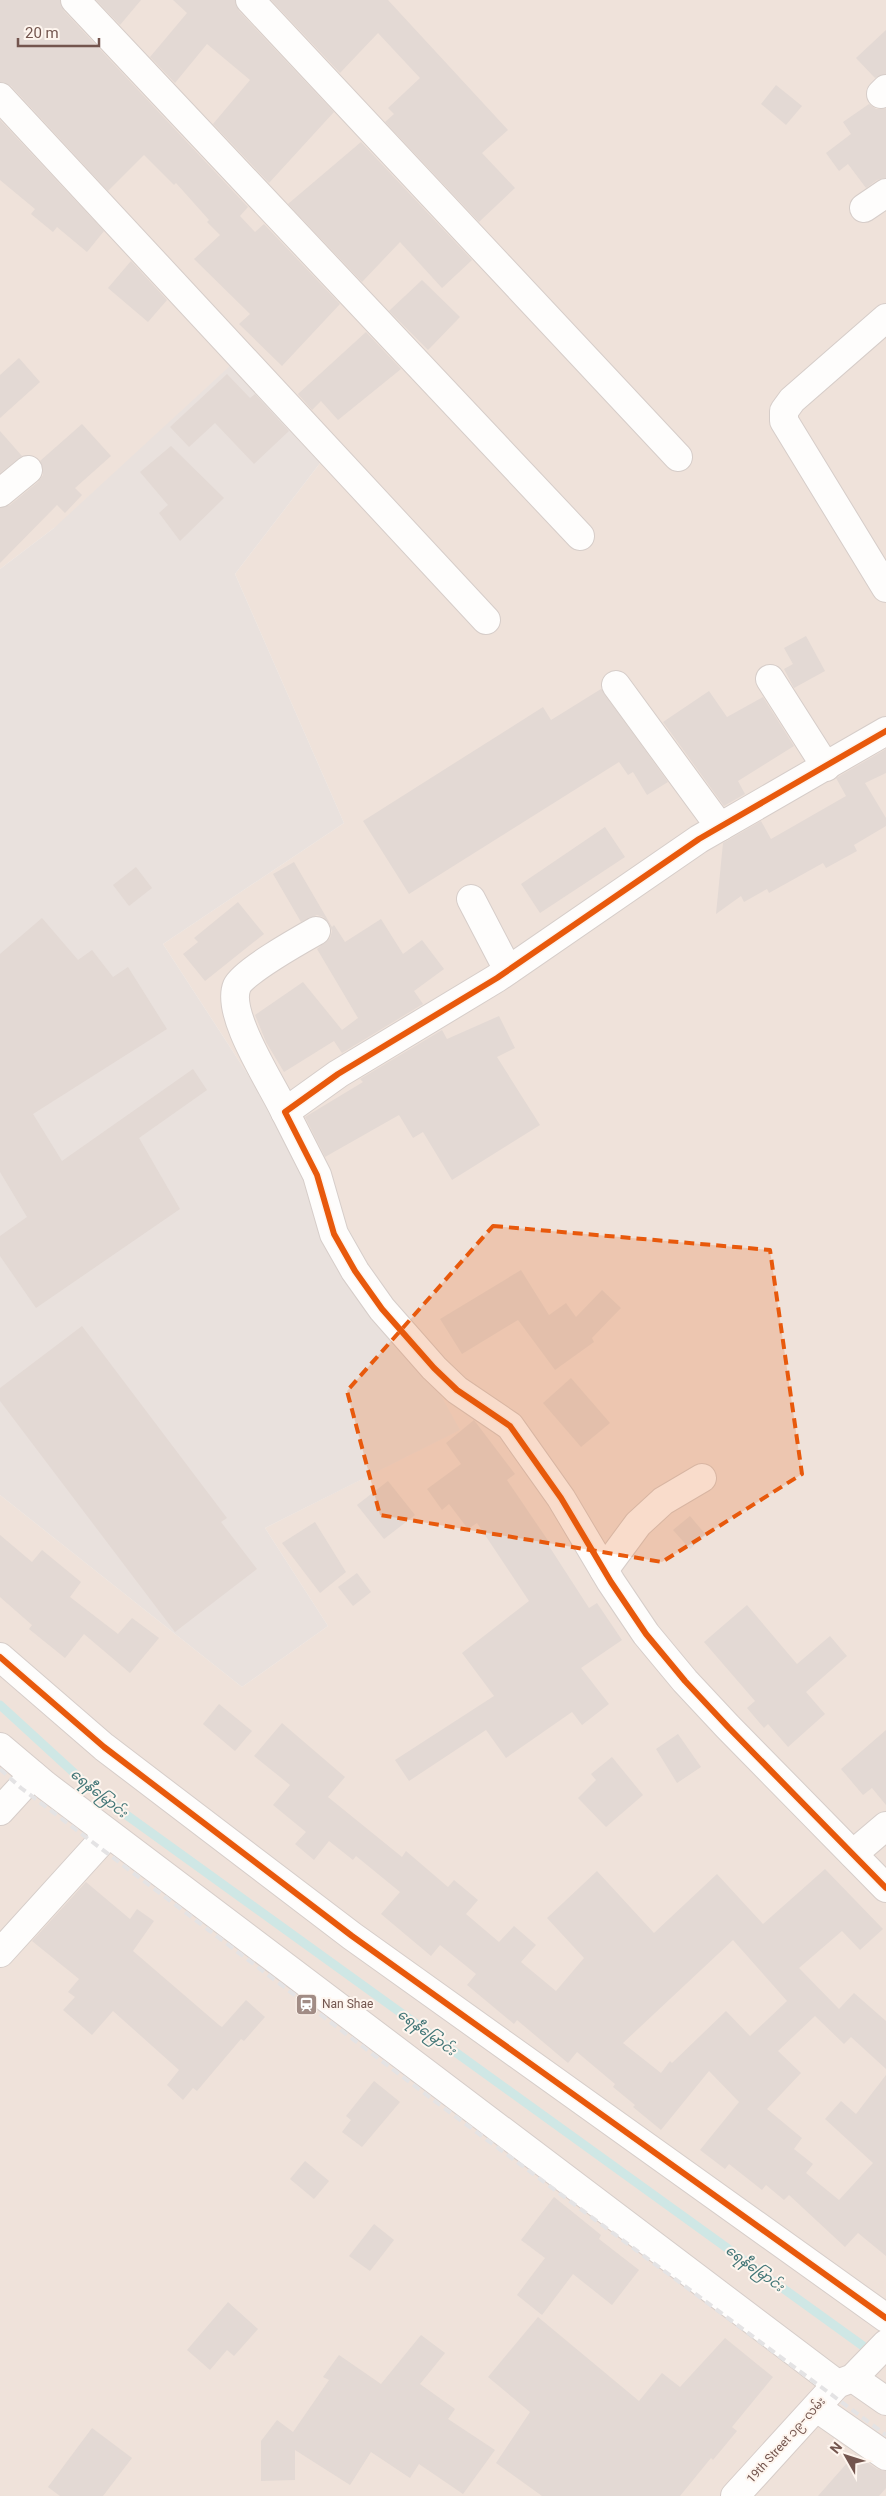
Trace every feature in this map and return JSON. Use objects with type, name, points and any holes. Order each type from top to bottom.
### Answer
[{"type":"street","points":[[75,0],[580,536]]},
{"type":"street","points":[[250,0],[678,457]]},
{"type":"street","points":[[0,97],[486,620]]},
{"type":"street","points":[[886,318],[792,400],[784,411],[784,421],[886,588]]},
{"type":"street","points":[[0,493],[28,470]]},
{"type":"street","points":[[770,679],[826,767]]},
{"type":"street","points":[[616,685],[720,827]]},
{"type":"street","points":[[285,1112],[338,1074],[508,970],[581,918],[699,839],[886,731]]},
{"type":"street","points":[[472,899],[508,970]]},
{"type":"street","points":[[316,931],[248,974],[237,985],[236,1012],[246,1038],[317,1175],[334,1234],[355,1271],[382,1310],[434,1368],[457,1390],[510,1426],[561,1498],[604,1570],[646,1634],[685,1681],[886,1888]]},
{"type":"street","points":[[604,1570],[638,1524],[663,1501],[702,1478]]},
{"type":"street","points":[[0,1657],[104,1747],[352,1936],[886,2318]]},
{"type":"street","points":[[0,1747],[108,1834],[845,2381],[886,2401]]},
{"type":"street","points":[[0,1811],[33,1775]]},
{"type":"street","points":[[853,1854],[886,1826]]},
{"type":"street","points":[[0,1953],[108,1834]]},
{"type":"street","name":"19th Street ၁၉−လမ်း","points":[[735,2496],[817,2408],[886,2344]]},
{"type":"street","points":[[817,2408],[886,2456]]},
{"type":"highlighted area","points":[[493,1226],[770,1250],[802,1474],[662,1562],[380,1515],[347,1391]]},
{"type":"shaded area","points":[[0,0],[886,0],[886,2496],[0,2496],[0,1495],[242,1687],[328,1626],[265,1528],[459,1430],[349,1230],[163,944],[344,823],[235,574],[327,454],[54,528],[0,569]]},
{"type":"shaded area","points":[[232,364],[327,454],[235,574],[344,823],[163,944],[349,1230],[460,1430],[265,1528],[328,1626],[242,1687],[0,1495],[0,569],[54,528]]},
{"type":"building","points":[[0,0],[60,0],[64,11],[248,207],[240,216],[255,232],[264,224],[340,304],[282,366],[239,324],[250,314],[194,259],[220,235],[207,222],[209,220],[176,183],[174,185],[144,155],[108,191],[11,86],[0,82]]},
{"type":"building","points":[[96,0],[141,0],[120,25]]},
{"type":"building","points":[[173,0],[235,0],[239,11],[334,112],[269,183],[213,124],[250,80],[207,44],[175,83],[150,57],[187,13]]},
{"type":"building","points":[[271,0],[388,0],[508,130],[482,153],[515,188],[479,222],[385,122],[394,114],[388,108],[420,78],[378,33],[340,73]]},
{"type":"building","points":[[886,30],[886,74],[875,78],[856,58]]},
{"type":"building","points":[[776,85],[802,106],[786,125],[761,104]]},
{"type":"building","points":[[869,104],[876,109],[886,109],[886,178],[877,180],[866,188],[848,164],[839,171],[826,153],[851,134],[843,122]]},
{"type":"building","points":[[0,120],[104,231],[87,252],[57,227],[53,232],[31,214],[35,209],[0,180]]},
{"type":"building","points":[[361,142],[472,260],[442,288],[400,242],[362,282],[288,204]]},
{"type":"building","points":[[131,261],[167,300],[148,322],[108,288]]},
{"type":"building","points":[[422,280],[460,317],[428,350],[389,311]]},
{"type":"building","points":[[366,332],[401,369],[338,420],[321,401],[312,410],[298,394]]},
{"type":"building","points":[[19,358],[40,382],[0,418],[0,375]]},
{"type":"building","points":[[227,374],[250,398],[255,394],[289,431],[254,464],[215,423],[189,447],[170,427]]},
{"type":"building","points":[[82,424],[111,456],[75,488],[82,495],[65,513],[57,505],[0,563],[0,508],[10,505],[38,482],[43,475],[40,461]]},
{"type":"building","points":[[0,431],[22,456],[0,473]]},
{"type":"building","points":[[171,446],[224,498],[180,541],[159,513],[168,505],[140,472]]},
{"type":"building","points":[[806,636],[825,671],[794,688],[784,669],[793,664],[784,648]]},
{"type":"building","points":[[601,689],[668,782],[647,795],[633,772],[628,775],[619,762],[409,894],[363,821],[543,707],[551,720]]},
{"type":"building","points":[[709,691],[727,717],[763,697],[794,746],[738,781],[745,794],[724,806],[663,722]]},
{"type":"building","points":[[886,749],[886,773],[865,783],[886,818],[886,826],[854,845],[857,851],[826,868],[823,863],[769,893],[767,889],[744,902],[741,896],[716,914],[723,843],[761,821],[771,839],[846,796],[836,778]]},
{"type":"building","points":[[605,827],[625,857],[540,913],[521,884]]},
{"type":"building","points":[[294,862],[332,927],[334,925],[345,942],[381,919],[403,954],[422,940],[444,969],[414,991],[423,1004],[342,1053],[334,1041],[284,1072],[266,1042],[255,1015],[303,982],[342,1030],[358,1018],[317,949],[330,938],[332,931],[329,923],[323,917],[317,915],[301,922],[273,874]]},
{"type":"building","points":[[136,867],[152,888],[129,906],[113,885]]},
{"type":"building","points":[[238,902],[264,934],[205,981],[183,954],[198,942],[194,938]]},
{"type":"building","points":[[42,918],[78,960],[92,950],[113,977],[128,967],[167,1029],[33,1114],[62,1161],[193,1069],[207,1090],[139,1138],[180,1209],[36,1308],[0,1256],[0,1236],[27,1217],[0,1172],[0,954]]},
{"type":"building","points":[[499,1016],[515,1048],[497,1057],[540,1125],[452,1180],[423,1132],[413,1138],[399,1115],[325,1157],[305,1117],[363,1082],[360,1079],[442,1030],[447,1039]]},
{"type":"building","points":[[521,1270],[549,1315],[566,1303],[576,1317],[602,1290],[621,1308],[592,1338],[594,1342],[555,1370],[518,1320],[462,1354],[440,1319]]},
{"type":"building","points":[[82,1326],[227,1518],[221,1522],[257,1569],[175,1632],[0,1401],[0,1388]]},
{"type":"building","points":[[571,1378],[610,1423],[581,1447],[543,1403]]},
{"type":"building","points":[[474,1420],[515,1474],[507,1480],[549,1542],[547,1543],[589,1608],[597,1603],[622,1640],[581,1668],[609,1704],[582,1725],[572,1712],[506,1758],[486,1730],[409,1781],[395,1760],[494,1696],[462,1653],[529,1601],[477,1523],[468,1529],[449,1504],[442,1510],[427,1489],[461,1464],[446,1443]]},
{"type":"building","points":[[388,1481],[415,1515],[384,1539],[357,1505]]},
{"type":"building","points":[[690,1516],[706,1535],[690,1549],[673,1530]]},
{"type":"building","points":[[315,1522],[346,1572],[320,1593],[282,1543]]},
{"type":"building","points":[[0,1535],[32,1562],[42,1550],[81,1582],[70,1597],[118,1634],[132,1618],[159,1638],[130,1673],[84,1634],[65,1658],[29,1629],[32,1625],[0,1597]]},
{"type":"building","points":[[357,1573],[371,1592],[353,1606],[338,1587]]},
{"type":"building","points":[[747,1605],[797,1664],[830,1636],[847,1656],[806,1692],[825,1714],[788,1747],[768,1724],[764,1728],[747,1708],[755,1701],[704,1642]]},
{"type":"building","points":[[219,1704],[252,1731],[235,1751],[203,1724]]},
{"type":"building","points":[[282,1723],[345,1777],[328,1797],[402,1857],[406,1851],[448,1887],[454,1880],[478,1900],[466,1914],[499,1942],[514,1926],[536,1945],[521,1962],[556,1991],[584,1958],[547,1918],[597,1871],[654,1933],[717,1874],[763,1924],[825,1869],[883,1929],[860,1950],[842,1931],[799,1968],[839,2009],[854,1993],[886,2021],[886,2069],[851,2037],[844,2044],[815,2016],[778,2051],[801,2073],[767,2109],[802,2138],[794,2149],[813,2164],[806,2173],[839,2200],[873,2163],[825,2119],[841,2101],[856,2114],[886,2075],[886,2256],[858,2233],[845,2247],[789,2195],[784,2200],[766,2185],[762,2190],[729,2164],[725,2169],[700,2150],[739,2102],[709,2071],[661,2130],[633,2107],[635,2105],[613,2087],[615,2084],[577,2052],[568,2063],[517,2020],[514,2024],[467,1985],[476,1974],[440,1945],[431,1956],[381,1914],[400,1892],[356,1856],[353,1860],[329,1841],[314,1860],[295,1844],[306,1832],[273,1805],[290,1785],[254,1756]],"holes":[[[733,1940],[787,2001],[750,2036],[726,2011],[672,2063],[670,2061],[661,2073],[623,2043]]]},
{"type":"building","points":[[886,1730],[886,1805],[872,1788],[863,1795],[841,1769]]},
{"type":"building","points":[[678,1734],[701,1767],[677,1783],[656,1749]]},
{"type":"building","points":[[612,1757],[643,1795],[606,1827],[578,1798],[596,1780],[591,1774]]},
{"type":"building","points":[[86,1882],[130,1919],[137,1909],[154,1921],[133,1951],[219,2025],[222,2027],[246,2000],[265,2017],[244,2041],[241,2039],[197,2091],[193,2088],[183,2100],[167,2085],[179,2070],[113,2011],[92,2035],[63,2010],[75,1997],[68,1992],[79,1979],[32,1941]]},
{"type":"building","points":[[374,2081],[400,2102],[362,2147],[342,2132],[351,2120],[346,2116]]},
{"type":"building","points":[[305,2161],[329,2181],[314,2199],[290,2179]]},
{"type":"building","points":[[554,2197],[601,2235],[599,2239],[639,2270],[612,2305],[573,2274],[542,2315],[517,2295],[545,2258],[521,2240]]},
{"type":"building","points":[[374,2224],[394,2240],[370,2271],[349,2256]]},
{"type":"building","points":[[228,2302],[258,2329],[234,2356],[227,2350],[210,2370],[187,2350]]},
{"type":"building","points":[[538,2317],[639,2401],[662,2373],[680,2387],[725,2338],[773,2377],[732,2427],[737,2431],[713,2460],[711,2458],[680,2496],[542,2496],[496,2463],[530,2412],[488,2377]]},
{"type":"building","points":[[421,2335],[445,2353],[420,2384],[455,2409],[448,2419],[495,2450],[463,2494],[419,2464],[410,2478],[371,2452],[350,2485],[295,2450],[295,2480],[261,2481],[261,2441],[277,2420],[293,2432],[329,2380],[323,2377],[339,2355],[381,2384]]},
{"type":"building","points":[[92,2428],[132,2458],[103,2496],[60,2496],[48,2487]]},
{"type":"building","points":[[855,2454],[877,2469],[886,2471],[886,2488],[879,2496],[818,2496]]},
{"type":"waterway","name":"ရေနီမြောင်း","points":[[0,1705],[96,1793],[863,2346]]},
{"type":"railway","points":[[0,1769],[21,1788],[436,2102],[886,2435]]},
{"type":"cycle path","points":[[886,731],[699,839],[497,978],[338,1074],[285,1112],[317,1175],[334,1234],[355,1271],[382,1309],[434,1368],[457,1390],[510,1426],[561,1498],[611,1582],[646,1634],[685,1681],[728,1727],[886,1888]]},
{"type":"cycle path","points":[[0,1657],[104,1747],[352,1936],[886,2318]]},
{"type":"place","name":"Nan Shae","points":[[306,2004]]}]
